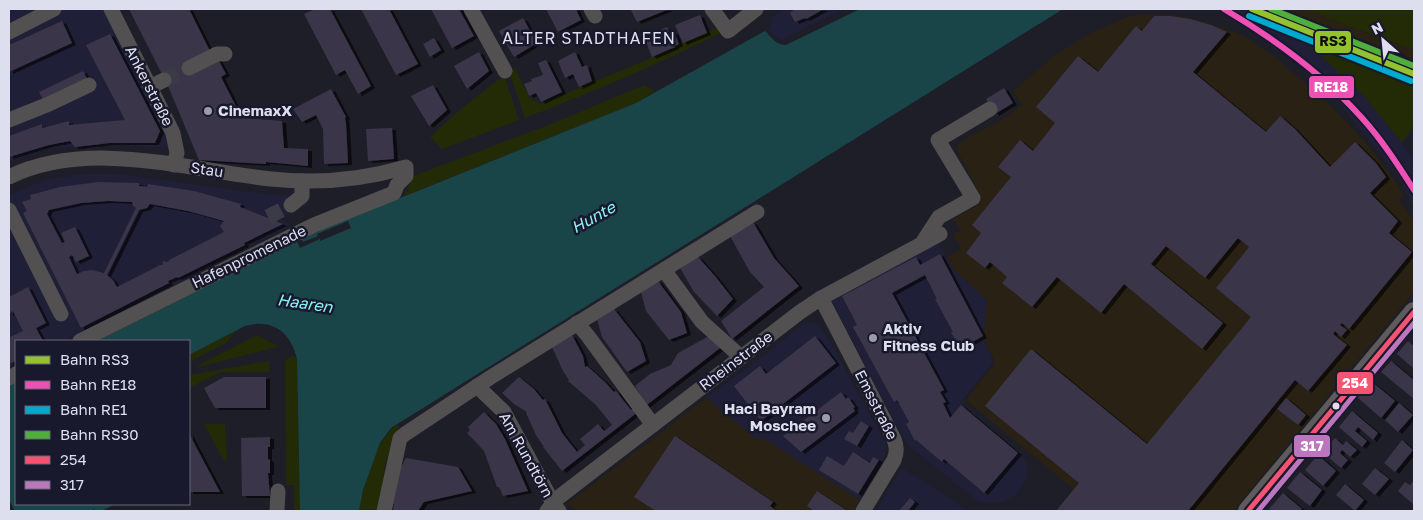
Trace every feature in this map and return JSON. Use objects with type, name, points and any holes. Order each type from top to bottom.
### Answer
[{"type":"main road","points":[[1254,509],[1414,312]]},
{"type":"street","points":[[9,32],[54,9]]},
{"type":"street","name":"Ankerstraße","points":[[110,9],[173,132],[176,153],[174,165]]},
{"type":"street","points":[[472,9],[505,71]]},
{"type":"street","points":[[712,9],[728,31],[756,9]]},
{"type":"street","points":[[189,68],[217,54],[226,54]]},
{"type":"street","points":[[150,87],[164,80]]},
{"type":"street","points":[[9,120],[89,85]]},
{"type":"street","points":[[921,244],[939,217],[972,198],[938,140],[990,109]]},
{"type":"street","name":"Stau","points":[[9,177],[41,166],[84,158],[126,158],[249,176],[302,181],[332,181],[357,178],[387,173],[406,167]]},
{"type":"street","name":"Hafenpromenade","points":[[82,340],[314,225],[394,193],[397,186],[406,176],[406,167]]},
{"type":"street","points":[[291,205],[302,196],[302,181]]},
{"type":"street","points":[[9,210],[61,314]]},
{"type":"street","points":[[384,511],[400,438],[476,386],[757,212]]},
{"type":"street","name":"Rheinstraße","points":[[553,509],[653,425],[800,312],[821,298],[940,234]]},
{"type":"street","points":[[664,270],[702,322],[741,358]]},
{"type":"street","name":"Emsstraße","points":[[821,298],[897,446],[894,460],[863,511]]},
{"type":"street","points":[[577,323],[653,425]]},
{"type":"street","name":"Am Rundtörn","points":[[476,386],[504,412],[553,509]]},
{"type":"street","points":[[277,511],[278,491]]},
{"type":"shaded area","points":[[9,9],[109,9],[176,149],[122,145],[69,147],[48,149],[9,161]]},
{"type":"shaded area","points":[[785,9],[843,9],[782,41],[767,30],[770,28],[772,17]]},
{"type":"shaded area","points":[[1218,9],[1281,9],[1414,60],[1414,80],[1325,47],[1320,55],[1364,96],[1402,143],[1414,162],[1414,208],[1397,174],[1340,104],[1282,50]]},
{"type":"shaded area","points":[[1281,9],[1304,9],[1414,50],[1414,60]]},
{"type":"shaded area","points":[[1304,9],[1414,9],[1414,50]]},
{"type":"shaded area","points":[[1141,14],[1170,15],[1205,22],[1242,35],[1271,54],[1325,100],[1363,139],[1396,182],[1404,195],[1399,201],[1414,220],[1414,292],[1233,511],[1056,511],[1073,489],[966,400],[995,363],[984,339],[987,300],[954,270],[947,257],[961,249],[953,234],[960,230],[953,219],[978,205],[980,200],[978,190],[958,153],[957,145],[1006,117],[1022,105],[1013,91],[1055,55],[1092,32],[1127,17]]},
{"type":"shaded area","points":[[719,27],[722,32],[674,56],[525,118],[509,71],[515,68],[529,97],[540,104],[675,48],[675,46]]},
{"type":"shaded area","points":[[1324,47],[1414,80],[1414,125],[1402,143],[1364,96],[1320,55]]},
{"type":"shaded area","points":[[504,75],[519,120],[442,149],[430,137],[461,109]]},
{"type":"shaded area","points":[[644,85],[655,91],[636,103],[404,196],[409,187],[408,178],[551,124]]},
{"type":"shaded area","points":[[83,174],[118,174],[241,191],[312,197],[307,205],[280,219],[291,225],[64,340],[15,340],[15,365],[9,368],[9,195],[45,180]]},
{"type":"shaded area","points":[[937,242],[954,270],[987,300],[984,339],[993,362],[960,403],[1019,452],[1027,463],[1027,474],[1023,485],[1015,495],[1003,502],[992,504],[979,502],[906,443],[831,300]]},
{"type":"shaded area","points":[[808,322],[817,324],[825,333],[885,442],[886,453],[884,458],[860,500],[755,438],[706,398]]},
{"type":"shaded area","points":[[245,326],[236,331],[226,343],[190,361],[190,354]]},
{"type":"shaded area","points":[[257,335],[277,347],[197,366]]},
{"type":"shaded area","points":[[293,355],[297,359],[300,511],[294,511],[294,485],[286,485],[285,361]]},
{"type":"shaded area","points":[[269,361],[269,372],[221,372],[190,388],[190,375]]},
{"type":"shaded area","points":[[706,398],[755,438],[763,438],[860,500],[853,511],[577,511],[567,504]]},
{"type":"shaded area","points":[[204,424],[225,424],[227,460],[224,461]]},
{"type":"shaded area","points":[[398,424],[398,441],[394,459],[387,457],[384,469],[391,471],[382,511],[359,511],[367,476],[377,451],[390,431]]},
{"type":"shaded area","points":[[902,468],[955,502],[966,511],[876,511]]},
{"type":"water","points":[[860,9],[1063,9],[391,428],[380,443],[363,490],[359,511],[300,511],[297,359],[290,341],[279,329],[264,324],[245,326],[190,354],[190,340],[99,340],[318,231],[636,103],[765,31],[777,42],[786,45]]},
{"type":"water","points":[[15,383],[15,505],[114,505],[101,511],[95,511],[94,509],[90,511],[15,511],[9,500],[9,386]]},
{"type":"pier","points":[[348,221],[351,228],[300,248],[296,239],[300,237],[303,242]]},
{"type":"building","points":[[129,9],[189,9],[210,51],[219,61],[226,74],[221,77],[242,118],[282,121],[284,148],[308,149],[308,166],[266,162],[266,164],[199,160],[168,86]]},
{"type":"building","points":[[315,9],[330,9],[371,86],[358,94],[345,70],[336,75],[304,14]]},
{"type":"building","points":[[361,9],[389,9],[418,64],[396,75]]},
{"type":"building","points":[[431,9],[459,9],[474,36],[452,48]]},
{"type":"building","points":[[546,9],[576,9],[581,20],[558,32]]},
{"type":"building","points":[[669,9],[637,22],[631,10]]},
{"type":"building","points":[[795,9],[824,9],[806,19],[795,22],[790,13]]},
{"type":"building","points":[[700,15],[707,33],[683,43],[675,25]]},
{"type":"building","points":[[1154,16],[1190,19],[1227,32],[1193,72],[1266,132],[1280,116],[1295,129],[1330,167],[1355,142],[1376,163],[1386,177],[1370,193],[1398,221],[1389,233],[1412,252],[1349,329],[1342,323],[1340,325],[1347,330],[1341,337],[1335,331],[1333,334],[1347,345],[1308,391],[1295,380],[1188,511],[1056,511],[1079,483],[985,406],[1031,349],[1147,444],[1251,317],[1216,288],[1249,247],[1238,238],[1205,278],[1166,246],[1151,264],[1223,323],[1202,349],[1124,284],[1101,313],[1057,277],[1032,307],[1002,283],[1007,277],[990,262],[985,268],[966,253],[981,233],[972,225],[1011,177],[998,167],[1020,140],[1033,151],[1055,123],[1036,107],[1078,56],[1098,72],[1136,26],[1142,31]]},
{"type":"building","points":[[523,18],[537,43],[514,57],[499,31]]},
{"type":"building","points":[[62,21],[72,43],[9,72],[9,45]]},
{"type":"building","points":[[667,27],[670,34],[674,32],[679,44],[652,57],[644,37]]},
{"type":"building","points":[[110,34],[160,131],[155,143],[110,143],[75,147],[70,141],[9,157],[9,136],[42,124],[42,128],[69,121],[69,125],[125,120],[86,45]]},
{"type":"building","points":[[434,38],[441,50],[430,57],[423,44]]},
{"type":"building","points":[[479,52],[489,71],[467,89],[454,66]]},
{"type":"building","points":[[575,52],[582,67],[587,65],[592,81],[579,87],[573,74],[565,78],[558,61]]},
{"type":"building","points":[[546,60],[562,92],[541,102],[536,93],[529,96],[524,84],[532,81],[531,79],[543,75],[538,63]]},
{"type":"building","points":[[83,71],[87,79],[43,100],[39,92]]},
{"type":"building","points":[[433,85],[447,110],[429,126],[411,96]]},
{"type":"building","points":[[1004,88],[1013,103],[995,114],[986,99]]},
{"type":"building","points":[[331,89],[346,117],[348,163],[324,164],[323,129],[316,115],[302,122],[293,109]]},
{"type":"building","points":[[392,128],[394,159],[368,161],[366,129]]},
{"type":"building","points":[[98,182],[139,183],[139,186],[147,187],[148,184],[194,191],[241,204],[240,207],[283,224],[244,243],[245,245],[178,278],[168,281],[169,283],[81,328],[23,213],[27,211],[22,202],[31,199],[30,195],[60,187]],"holes":[[[132,202],[136,208],[104,273],[92,270],[77,274],[69,257],[72,255],[76,262],[89,256],[75,227],[61,233],[65,242],[62,243],[47,214],[49,210],[81,203]],[[150,204],[188,211],[224,221],[220,226],[224,232],[168,262],[163,261],[162,265],[117,287],[107,275],[139,210],[147,208]]]},
{"type":"building","points":[[753,222],[774,258],[799,286],[732,339],[721,321],[764,287],[750,272],[730,236]]},
{"type":"building","points":[[940,254],[983,336],[960,349],[925,275],[892,293],[944,390],[940,392],[946,402],[943,403],[950,418],[961,405],[1018,453],[984,493],[944,459],[942,462],[915,441],[906,424],[909,422],[897,400],[894,402],[853,327],[857,325],[842,296],[916,257],[920,265]]},
{"type":"building","points":[[698,257],[733,299],[717,316],[694,292],[680,268]]},
{"type":"building","points":[[658,281],[681,312],[687,333],[669,340],[646,311],[641,292]]},
{"type":"building","points":[[28,287],[46,323],[36,328],[42,340],[15,340],[15,361],[9,364],[9,334],[10,337],[23,331],[13,311],[9,314],[9,297]]},
{"type":"building","points":[[614,309],[640,342],[646,361],[627,372],[602,337],[597,319]]},
{"type":"building","points":[[572,335],[583,356],[585,367],[587,366],[614,392],[616,391],[631,410],[641,402],[635,386],[650,374],[671,365],[678,353],[711,335],[724,345],[562,471],[543,447],[527,412],[502,393],[519,377],[534,389],[543,400],[545,399],[562,433],[577,452],[585,445],[580,439],[598,424],[604,431],[612,425],[596,405],[568,381],[552,347]]},
{"type":"building","points":[[815,336],[836,363],[761,421],[734,386],[760,366],[766,374]]},
{"type":"building","points":[[1408,341],[1414,346],[1414,369],[1397,354]]},
{"type":"building","points":[[1391,361],[1414,380],[1414,399],[1381,372]]},
{"type":"building","points":[[224,377],[266,377],[266,408],[215,408],[204,388]]},
{"type":"building","points":[[1371,381],[1395,401],[1381,418],[1357,397]]},
{"type":"building","name":"Haci Bayram Moschee","points":[[841,392],[846,399],[848,397],[855,407],[853,408],[855,411],[801,452],[783,436]]},
{"type":"building","points":[[1286,398],[1306,415],[1298,425],[1277,409]]},
{"type":"building","points":[[1399,403],[1413,415],[1398,432],[1385,420]]},
{"type":"building","points":[[1352,411],[1378,433],[1373,440],[1358,427],[1355,431],[1367,441],[1362,447],[1339,427]]},
{"type":"building","points":[[484,412],[496,424],[505,439],[528,491],[503,496],[499,487],[497,487],[484,451],[467,433],[470,430],[468,427]]},
{"type":"building","points":[[861,421],[869,426],[857,446],[844,439],[849,431],[853,433]]},
{"type":"building","points":[[190,435],[193,441],[220,492],[190,492]]},
{"type":"building","points":[[675,436],[773,502],[770,506],[777,511],[656,511],[634,497]]},
{"type":"building","points":[[270,437],[268,460],[270,459],[270,473],[268,473],[270,496],[242,496],[241,438]]},
{"type":"building","points":[[1335,438],[1343,445],[1346,441],[1357,450],[1350,457],[1342,450],[1340,453],[1348,460],[1341,468],[1322,452]]},
{"type":"building","points":[[1402,440],[1413,450],[1395,472],[1384,463]]},
{"type":"building","points":[[853,452],[870,463],[873,457],[879,460],[858,494],[819,470],[827,456],[844,466]]},
{"type":"building","points":[[1318,455],[1336,471],[1323,486],[1305,470]]},
{"type":"building","points":[[406,458],[458,467],[472,491],[424,502],[418,511],[393,511],[399,471]]},
{"type":"building","points":[[1375,468],[1389,479],[1375,495],[1362,484]]},
{"type":"building","points":[[1300,472],[1322,490],[1310,506],[1287,488]]},
{"type":"building","points":[[1414,480],[1414,505],[1398,491],[1405,482],[1410,485]]},
{"type":"building","points":[[1345,484],[1364,500],[1355,511],[1336,495]]},
{"type":"building","points":[[817,491],[846,510],[814,511],[807,506]]},
{"type":"building","points":[[1283,493],[1302,509],[1300,511],[1272,511],[1269,509]]},
{"type":"building","points":[[910,498],[915,502],[908,511],[899,511]]},
{"type":"tunnel","points":[[164,80],[189,68]]},
{"type":"tunnel","points":[[268,217],[291,205]]},
{"type":"rail line","name":"RE18","points":[[1224,9],[1262,32],[1298,58],[1347,102],[1376,135],[1414,190]]},
{"type":"rail line","name":"RS3","points":[[1252,9],[1414,74]]},
{"type":"rail line","name":"RS30","points":[[1271,9],[1414,66]]},
{"type":"rail line","name":"RE1","points":[[1249,16],[1411,81]]},
{"type":"transit line","name":"254","points":[[1248,511],[1414,312]]},
{"type":"transit line","name":"317","points":[[1258,511],[1414,323]]},
{"type":"place","name":"CinemaxX","points":[[208,111]]},
{"type":"place","name":"Aktiv Fitness Club","points":[[873,338]]},
{"type":"place","name":"Haci Bayram Moschee","points":[[826,418]]},
{"type":"district","name":"ALTER STADTHAFEN","points":[[589,38]]},
{"type":"water label","name":"Hunte","points":[[593,217]]},
{"type":"water label","name":"Haaren","points":[[305,303]]}]
